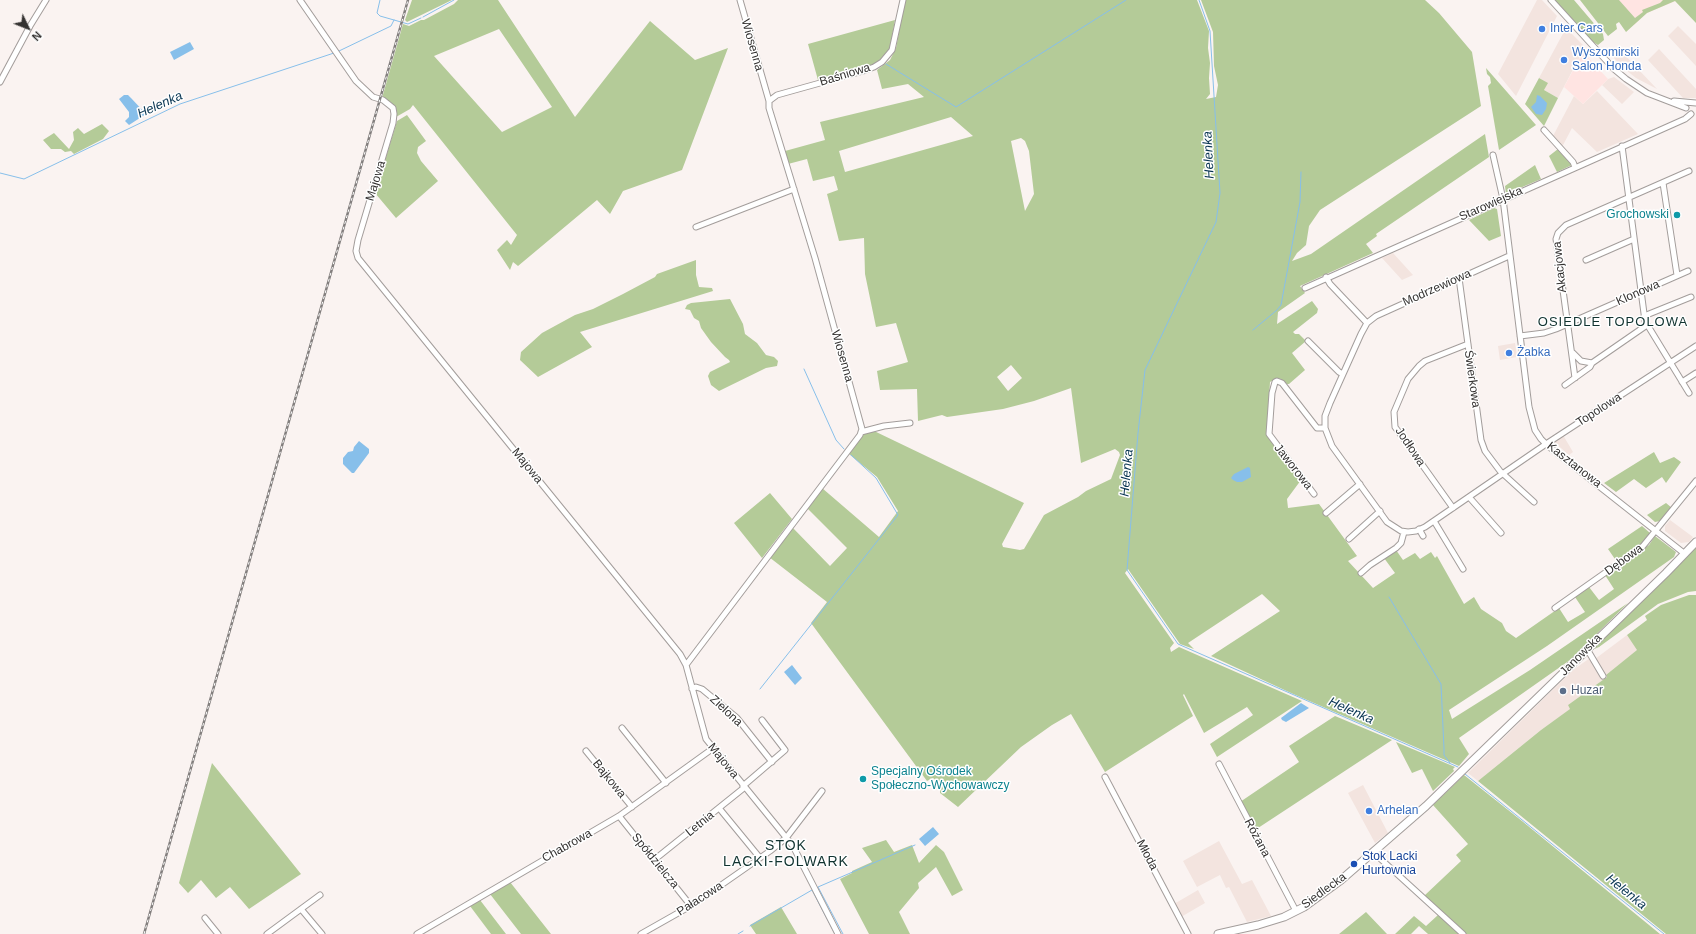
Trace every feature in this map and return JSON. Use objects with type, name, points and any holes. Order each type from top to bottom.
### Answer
[{"type":"main road","name":"Janowska","points":[[1466,768],[1696,542]]},
{"type":"main road","name":"Siedlecka","points":[[1218,934],[1270,922],[1296,911],[1320,895],[1426,806],[1466,768]]},
{"type":"street","points":[[0,82],[30,26],[46,0]]},
{"type":"street","name":"Majowa","points":[[300,0],[356,81],[373,97],[389,104],[393,108],[393,123],[358,240],[356,251],[358,258],[680,654],[686,665],[701,726],[706,739],[712,749],[792,846],[838,934]]},
{"type":"street","name":"Wiosenna","points":[[740,0],[769,102],[769,108],[794,189],[861,422],[861,432]]},
{"type":"street","name":"Baśniowa","points":[[769,102],[777,95],[862,71],[874,67],[882,62],[892,50],[903,0]]},
{"type":"street","points":[[1551,0],[1614,69],[1626,79],[1648,93],[1690,111]]},
{"type":"street","points":[[1667,100],[1696,103]]},
{"type":"street","name":"Starowiejska","points":[[1305,288],[1326,277],[1678,121],[1690,111],[1689,102]]},
{"type":"street","points":[[1544,130],[1575,167]]},
{"type":"street","points":[[1622,146],[1644,316],[1647,325],[1689,393]]},
{"type":"street","name":"Kasztanowa","points":[[1493,155],[1502,199],[1532,420],[1537,434],[1546,444],[1685,554]]},
{"type":"street","name":"Akacjowa","points":[[1575,378],[1556,239],[1558,233],[1566,225],[1689,171]]},
{"type":"street","points":[[1663,183],[1678,276]]},
{"type":"street","points":[[696,227],[794,189]]},
{"type":"street","points":[[1586,260],[1634,239]]},
{"type":"street","name":"Modrzewiowa","points":[[1325,428],[1326,416],[1330,403],[1357,340],[1367,323],[1387,310],[1509,256]]},
{"type":"street","name":"Klonowa","points":[[1520,336],[1544,333],[1688,271]]},
{"type":"street","points":[[1326,277],[1330,284],[1367,323]]},
{"type":"street","name":"Świerkowa","points":[[1459,278],[1481,440],[1492,461],[1503,474]]},
{"type":"street","points":[[1644,316],[1691,297]]},
{"type":"street","points":[[1565,385],[1590,367],[1592,363],[1647,325]]},
{"type":"street","points":[[1308,341],[1339,372],[1343,374]]},
{"type":"street","name":"Jodłowa","points":[[1453,508],[1395,427],[1394,412],[1408,379],[1419,366],[1425,361],[1468,344]]},
{"type":"street","name":"Topolowa","points":[[1404,532],[1419,529],[1434,521],[1546,444],[1696,346]]},
{"type":"street","points":[[1571,350],[1575,357],[1581,361],[1592,363]]},
{"type":"street","points":[[1682,382],[1696,373]]},
{"type":"street","name":"Jaworowa","points":[[1314,494],[1269,434],[1272,392],[1275,382],[1277,381],[1282,383],[1317,428],[1325,428]]},
{"type":"street","points":[[686,665],[856,441],[861,432],[884,426],[910,423]]},
{"type":"street","points":[[1325,428],[1332,446],[1380,511],[1394,527],[1404,532],[1401,543],[1396,548],[1370,565],[1361,574]]},
{"type":"street","points":[[1503,474],[1534,502]]},
{"type":"street","name":"Dębowa","points":[[1556,608],[1643,546],[1696,481]]},
{"type":"street","points":[[1326,513],[1360,484]]},
{"type":"street","points":[[1469,497],[1501,533]]},
{"type":"street","points":[[1349,539],[1380,511]]},
{"type":"street","points":[[1434,521],[1463,569]]},
{"type":"street","points":[[1419,529],[1423,536]]},
{"type":"street","points":[[1587,650],[1603,676]]},
{"type":"street","name":"Zielona","points":[[692,689],[696,687],[702,689],[737,718],[772,762]]},
{"type":"street","name":"Letnia","points":[[654,860],[719,808],[785,750],[762,720]]},
{"type":"street","points":[[622,728],[666,782]]},
{"type":"street","name":"Chabrowa","points":[[417,934],[619,816],[712,749]]},
{"type":"street","name":"Bajkowa","points":[[586,750],[632,807]]},
{"type":"street","name":"Różana","points":[[1219,764],[1296,911]]},
{"type":"street","name":"Młoda","points":[[1105,777],[1188,934]]},
{"type":"street","name":"Pałacowa","points":[[641,934],[691,906],[786,838],[822,791]]},
{"type":"street","points":[[719,808],[760,858]]},
{"type":"street","name":"Spółdzielcza","points":[[619,816],[691,906]]},
{"type":"street","points":[[1373,852],[1463,934]]},
{"type":"street","points":[[266,934],[320,895]]},
{"type":"street","points":[[302,909],[322,934]]},
{"type":"street","points":[[205,918],[218,934]]},
{"type":"shaded area","points":[[1537,0],[1542,0],[1557,16],[1516,96],[1498,74]]},
{"type":"shaded area","points":[[1611,0],[1678,0],[1647,13],[1634,25]]},
{"type":"shaded area","points":[[1678,26],[1696,44],[1696,66],[1668,36]]},
{"type":"shaded area","name":"Wyszomirski Salon Honda","points":[[1566,28],[1585,47],[1558,98],[1544,90],[1547,83],[1539,78]]},
{"type":"shaded area","points":[[1618,49],[1657,89],[1636,78],[1621,66],[1614,58],[1614,52]]},
{"type":"shaded area","points":[[1659,49],[1696,89],[1696,98],[1683,98],[1648,60]]},
{"type":"shaded area","points":[[1583,52],[1608,79],[1583,104],[1564,87]]},
{"type":"shaded area","points":[[1614,77],[1634,92],[1622,104],[1602,85],[1608,79]]},
{"type":"shaded area","points":[[1597,91],[1638,134],[1597,152],[1572,128],[1562,147],[1553,136],[1574,96],[1583,104]]},
{"type":"shaded area","points":[[1393,253],[1413,275],[1402,280],[1382,258]]},
{"type":"shaded area","points":[[1515,343],[1517,357],[1500,360],[1498,346]]},
{"type":"shaded area","points":[[1563,435],[1573,452],[1569,455],[1554,442]]},
{"type":"shaded area","points":[[1670,520],[1693,537],[1689,542],[1681,543],[1665,531],[1665,526]]},
{"type":"shaded area","points":[[1627,635],[1638,650],[1606,675],[1595,659]]},
{"type":"shaded area","points":[[1590,658],[1603,680],[1568,705],[1571,709],[1541,730],[1478,781],[1468,773],[1573,670]]},
{"type":"shaded area","points":[[1363,785],[1388,833],[1375,843],[1348,793]]},
{"type":"shaded area","points":[[1219,841],[1242,884],[1252,880],[1271,916],[1247,922],[1229,887],[1226,888],[1220,875],[1197,887],[1183,861]]},
{"type":"shaded area","points":[[1198,890],[1205,903],[1181,917],[1174,904]]},
{"type":"green space","points":[[412,0],[452,0],[407,22],[405,20]]},
{"type":"green space","points":[[458,0],[498,0],[575,117],[650,21],[695,60],[728,48],[682,170],[623,191],[610,214],[597,200],[518,266],[513,262],[510,270],[497,250],[507,240],[511,245],[517,235],[413,105],[410,109],[396,117],[395,107],[382,98],[403,24],[409,26],[454,4]],"holes":[[[499,29],[552,107],[502,132],[434,56]]]},
{"type":"green space","points":[[905,0],[1197,0],[1209,31],[1208,48],[1210,63],[1210,94],[1206,99],[1216,97],[1218,85],[1214,66],[1213,32],[1201,0],[1425,0],[1439,13],[1472,52],[1481,106],[1320,210],[1309,226],[1306,245],[1297,253],[1292,261],[1311,254],[1485,134],[1489,157],[1376,234],[1377,236],[1366,244],[1373,253],[1300,286],[1305,293],[1278,312],[1277,324],[1312,301],[1318,309],[1317,313],[1293,332],[1295,334],[1299,334],[1306,341],[1292,353],[1305,370],[1289,384],[1277,378],[1270,382],[1267,436],[1301,480],[1287,499],[1288,508],[1319,504],[1357,556],[1348,561],[1373,588],[1395,573],[1384,558],[1396,550],[1403,560],[1415,553],[1420,559],[1431,552],[1435,558],[1437,556],[1464,604],[1474,597],[1481,609],[1502,623],[1506,631],[1516,638],[1559,608],[1568,622],[1585,612],[1575,597],[1589,587],[1599,600],[1614,589],[1605,575],[1649,545],[1655,536],[1676,552],[1674,557],[1547,646],[1449,710],[1452,719],[1530,670],[1628,603],[1570,660],[1459,738],[1469,754],[1459,766],[1291,693],[1211,656],[1280,611],[1262,594],[1188,643],[1194,649],[1180,644],[1128,569],[1125,573],[1174,643],[1170,648],[1171,652],[1179,647],[1302,701],[1217,757],[1210,744],[1253,715],[1247,707],[1204,733],[1184,694],[1183,695],[1193,716],[1105,772],[1071,714],[1052,725],[1021,747],[958,807],[940,793],[940,784],[933,778],[927,781],[811,623],[827,602],[769,557],[792,527],[830,566],[847,548],[807,508],[822,488],[879,537],[898,511],[877,477],[849,454],[864,434],[872,430],[1024,503],[1002,544],[1003,547],[1020,550],[1024,549],[1044,515],[1078,497],[1086,491],[1111,479],[1120,455],[1115,449],[1081,463],[1071,388],[1034,401],[1003,409],[947,417],[942,415],[918,421],[917,389],[880,390],[877,371],[908,362],[896,323],[876,327],[865,274],[864,238],[839,241],[827,194],[838,190],[834,176],[813,181],[807,159],[788,164],[785,151],[825,140],[820,122],[924,97],[908,84],[882,89],[877,70],[890,60],[896,48]],"holes":[[[951,117],[973,136],[845,172],[839,151]],[[1021,138],[1025,141],[1029,151],[1034,194],[1025,211],[1011,141]],[[1011,365],[1022,378],[1008,391],[997,377]]]},
{"type":"green space","points":[[1554,0],[1574,0],[1603,34],[1604,40],[1598,45],[1593,42]]},
{"type":"green space","points":[[1580,0],[1619,0],[1635,18],[1643,12],[1642,10],[1660,3],[1663,0],[1696,0],[1696,23],[1675,1],[1647,13],[1626,32],[1619,22],[1616,24],[1617,29],[1608,36]]},
{"type":"green space","points":[[895,20],[890,48],[878,62],[872,66],[818,80],[808,44]]},
{"type":"green space","points":[[1486,68],[1536,125],[1499,150],[1488,86],[1491,83]]},
{"type":"green space","points":[[1539,78],[1548,83],[1544,90],[1558,98],[1544,126],[1525,104]]},
{"type":"green space","points":[[407,115],[426,141],[418,147],[417,153],[421,161],[438,181],[396,218],[375,193],[397,121]]},
{"type":"green space","points":[[102,124],[109,131],[103,139],[74,154],[71,151],[65,152],[61,149],[51,149],[43,140],[54,133],[69,149],[74,140],[73,132],[78,128],[84,134]]},
{"type":"green space","points":[[1558,149],[1572,165],[1557,172],[1549,156]]},
{"type":"green space","points":[[1535,165],[1541,179],[1506,194],[1505,186]]},
{"type":"green space","points":[[1494,208],[1497,209],[1501,236],[1489,241],[1469,220]]},
{"type":"green space","points":[[696,260],[696,275],[699,287],[712,288],[713,291],[580,332],[592,347],[538,377],[520,360],[521,352],[542,333],[575,315],[593,309],[623,294],[655,277],[657,274]]},
{"type":"green space","points":[[730,299],[743,324],[745,334],[757,343],[766,355],[774,357],[778,361],[777,366],[766,368],[719,391],[711,385],[708,376],[710,372],[730,362],[711,342],[701,328],[699,321],[694,318],[690,310],[685,309],[687,305],[691,303]]},
{"type":"green space","points":[[1654,452],[1660,463],[1674,457],[1681,462],[1666,483],[1662,477],[1646,488],[1634,479],[1616,492],[1604,483]]},
{"type":"green space","points":[[770,493],[792,519],[762,558],[734,523]]},
{"type":"green space","points":[[1666,503],[1672,508],[1660,521],[1655,522],[1647,515]]},
{"type":"green space","points":[[1642,526],[1650,533],[1640,546],[1617,562],[1608,549]]},
{"type":"green space","points":[[1696,546],[1696,591],[1688,592],[1658,604],[1599,647],[1592,650]]},
{"type":"green space","points":[[1689,595],[1696,595],[1696,934],[1666,934],[1478,781],[1541,730],[1570,709],[1568,705],[1607,677],[1606,675],[1637,650],[1627,635],[1647,620],[1645,616],[1661,605]]},
{"type":"green space","points":[[1335,716],[1392,740],[1255,830],[1240,802],[1299,762],[1289,746]]},
{"type":"green space","points":[[1396,742],[1455,767],[1453,769],[1454,771],[1433,791],[1422,769],[1412,773]]},
{"type":"green space","points":[[212,763],[301,874],[249,909],[230,887],[216,898],[201,880],[188,893],[179,883]]},
{"type":"green space","points":[[1464,775],[1660,934],[1465,934],[1424,896],[1461,861],[1456,855],[1468,844],[1433,805]]},
{"type":"green space","points":[[886,840],[894,852],[912,845],[919,863],[936,845],[944,852],[963,890],[952,896],[936,867],[918,883],[919,888],[899,912],[910,934],[869,934],[840,879],[852,873],[852,871],[872,862],[862,848]]},
{"type":"green space","points":[[510,882],[551,934],[521,934],[490,894]]},
{"type":"green space","points":[[480,900],[506,934],[491,934],[470,906]]},
{"type":"green space","points":[[781,907],[797,934],[756,934],[750,925]]},
{"type":"green space","points":[[1366,912],[1387,934],[1339,934]]},
{"type":"green space","points":[[1438,915],[1459,934],[1428,934],[1419,926],[1411,934],[1395,934],[1414,916],[1426,926]]},
{"type":"water","points":[[190,42],[194,49],[174,60],[170,52]]},
{"type":"water","points":[[124,95],[128,95],[146,114],[129,125],[125,121],[129,117],[129,112],[119,99]]},
{"type":"water","points":[[1537,95],[1547,103],[1546,109],[1542,115],[1536,114],[1531,107],[1536,102]]},
{"type":"water","points":[[359,441],[369,449],[369,453],[354,473],[352,473],[343,464],[343,458],[348,452],[353,451],[354,447]]},
{"type":"water","points":[[1248,467],[1250,468],[1251,477],[1242,482],[1237,482],[1231,478],[1234,474]]},
{"type":"water","points":[[792,665],[802,678],[795,685],[784,672]]},
{"type":"water","points":[[1301,703],[1309,708],[1286,722],[1282,720],[1281,718]]},
{"type":"water","points":[[933,827],[939,834],[925,846],[919,839]]},
{"type":"waterway","name":"Helenka","points":[[380,0],[377,13],[380,16],[408,24],[421,18]]},
{"type":"waterway","name":"Helenka","points":[[423,17],[454,0]]},
{"type":"waterway","points":[[886,64],[956,107],[1126,0]]},
{"type":"waterway","name":"Helenka","points":[[1199,0],[1210,31],[1220,193],[1216,222],[1145,370],[1138,433],[1127,570],[1178,644],[1458,767]]},
{"type":"waterway","name":"Helenka","points":[[339,51],[391,26],[394,20]]},
{"type":"waterway","name":"Helenka","points":[[0,173],[24,179],[180,104],[334,53]]},
{"type":"waterway","points":[[1253,330],[1281,305],[1300,202],[1301,172]]},
{"type":"waterway","points":[[804,369],[836,440],[844,449]]},
{"type":"waterway","points":[[760,689],[898,515],[876,478],[851,455]]},
{"type":"waterway","points":[[1389,597],[1441,684],[1444,755],[1450,763]]},
{"type":"waterway","name":"Helenka","points":[[1465,774],[1664,934]]},
{"type":"waterway","points":[[843,934],[818,887],[915,845]]},
{"type":"waterway","points":[[750,926],[812,890],[835,934]]},
{"type":"waterway","points":[[738,934],[743,931]]},
{"type":"railway","points":[[144,934],[408,0]]},
{"type":"place","name":"Inter Cars","points":[[1542,29]]},
{"type":"place","name":"Wyszomirski Salon Honda","points":[[1564,60]]},
{"type":"place","name":"Grochowski","points":[[1677,215]]},
{"type":"place","name":"Żabka","points":[[1509,353]]},
{"type":"place","name":"Huzar","points":[[1563,691]]},
{"type":"place","name":"Specjalny Ośrodek Społeczno-Wychowawczy","points":[[863,779]]},
{"type":"place","name":"Arhelan","points":[[1369,811]]},
{"type":"place","name":"Stok Lacki Hurtownia","points":[[1354,864]]},
{"type":"district","name":"OSIEDLE TOPOLOWA","points":[[1613,322]]},
{"type":"district","name":"STOK LACKI-FOLWARK","points":[[786,854]]}]
